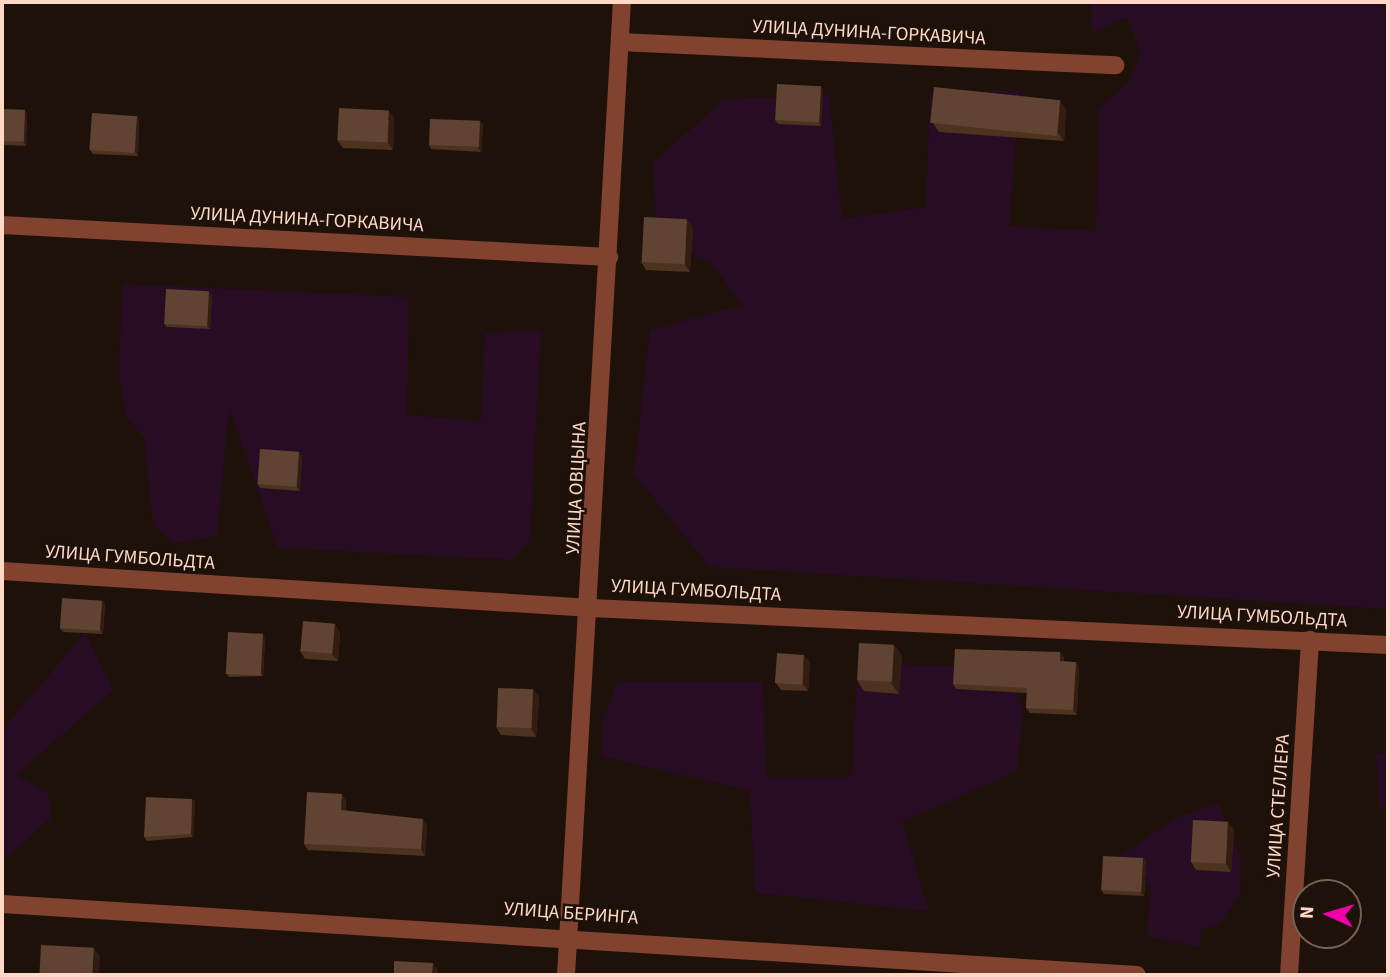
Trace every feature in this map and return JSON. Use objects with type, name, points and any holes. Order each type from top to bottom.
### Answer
[{"type":"street","name":"УЛИЦА ОВЦЫНА","points":[[566,975],[591,608],[622,2]]},
{"type":"street","name":"УЛИЦА ДУНИНА-ГОРКАВИЧА","points":[[621,42],[1115,65]]},
{"type":"street","name":"УЛИЦА ДУНИНА-ГОРКАВИЧА","points":[[2,225],[610,257]]},
{"type":"street","name":"УЛИЦА ГУМБОЛЬДТА","points":[[2,571],[591,608],[1388,645]]},
{"type":"street","name":"УЛИЦА СТЕЛЛЕРА","points":[[1289,975],[1310,640]]},
{"type":"street","name":"УЛИЦА БЕРИНГА","points":[[2,904],[568,935],[1137,975]]},
{"type":"shaded area","points":[[1091,2],[1388,2],[1388,609],[710,567],[634,474],[650,330],[742,305],[711,263],[656,240],[654,162],[724,99],[829,96],[842,219],[926,207],[930,93],[1020,90],[1009,226],[1096,231],[1099,109],[1129,82],[1141,53],[1127,17],[1092,33]]},
{"type":"shaded area","points":[[122,284],[409,297],[407,415],[481,421],[485,333],[541,330],[530,539],[513,560],[278,548],[229,407],[217,536],[174,543],[153,525],[144,438],[127,418],[119,377]]},
{"type":"shaded area","points":[[85,633],[113,690],[16,775],[48,793],[51,818],[2,861],[2,730]]},
{"type":"shaded area","points":[[858,663],[1006,668],[1023,709],[1017,771],[902,822],[929,911],[755,893],[750,791],[602,756],[603,720],[618,682],[763,682],[766,777],[852,777]]},
{"type":"shaded area","points":[[1388,752],[1388,809],[1379,808],[1376,755]]},
{"type":"shaded area","points":[[1218,803],[1241,857],[1240,893],[1222,922],[1201,930],[1199,947],[1147,936],[1150,884],[1107,877],[1117,858],[1176,818]]},
{"type":"building","points":[[777,84],[821,86],[819,122],[775,120]]},
{"type":"building","points":[[934,87],[1060,100],[1057,136],[930,123]]},
{"type":"building","points":[[339,108],[389,111],[387,143],[337,140]]},
{"type":"building","points":[[2,109],[25,110],[24,142],[2,141]]},
{"type":"building","points":[[92,113],[137,116],[134,153],[89,150]]},
{"type":"building","points":[[430,119],[480,121],[479,147],[429,145]]},
{"type":"building","points":[[644,217],[687,219],[685,264],[642,262]]},
{"type":"building","points":[[166,289],[209,291],[207,326],[164,324]]},
{"type":"building","points":[[260,449],[299,452],[296,487],[258,484]]},
{"type":"building","points":[[62,598],[102,601],[100,631],[60,628]]},
{"type":"building","points":[[303,621],[335,624],[332,654],[300,651]]},
{"type":"building","points":[[228,632],[263,634],[261,676],[226,674]]},
{"type":"building","points":[[859,643],[894,645],[892,682],[857,680]]},
{"type":"building","points":[[955,649],[1060,652],[1060,661],[1076,662],[1073,710],[1026,708],[1027,688],[953,684]]},
{"type":"building","points":[[777,653],[804,655],[802,685],[775,683]]},
{"type":"building","points":[[498,688],[533,689],[532,728],[497,727]]},
{"type":"building","points":[[307,792],[342,794],[341,810],[423,819],[421,849],[304,844]]},
{"type":"building","points":[[146,797],[192,799],[191,834],[144,837]]},
{"type":"building","points":[[1193,820],[1228,822],[1226,864],[1191,862]]},
{"type":"building","points":[[1103,856],[1143,858],[1141,892],[1101,890]]},
{"type":"building","points":[[41,945],[94,948],[93,975],[39,974]]},
{"type":"building","points":[[394,961],[433,963],[432,975],[394,975]]}]
